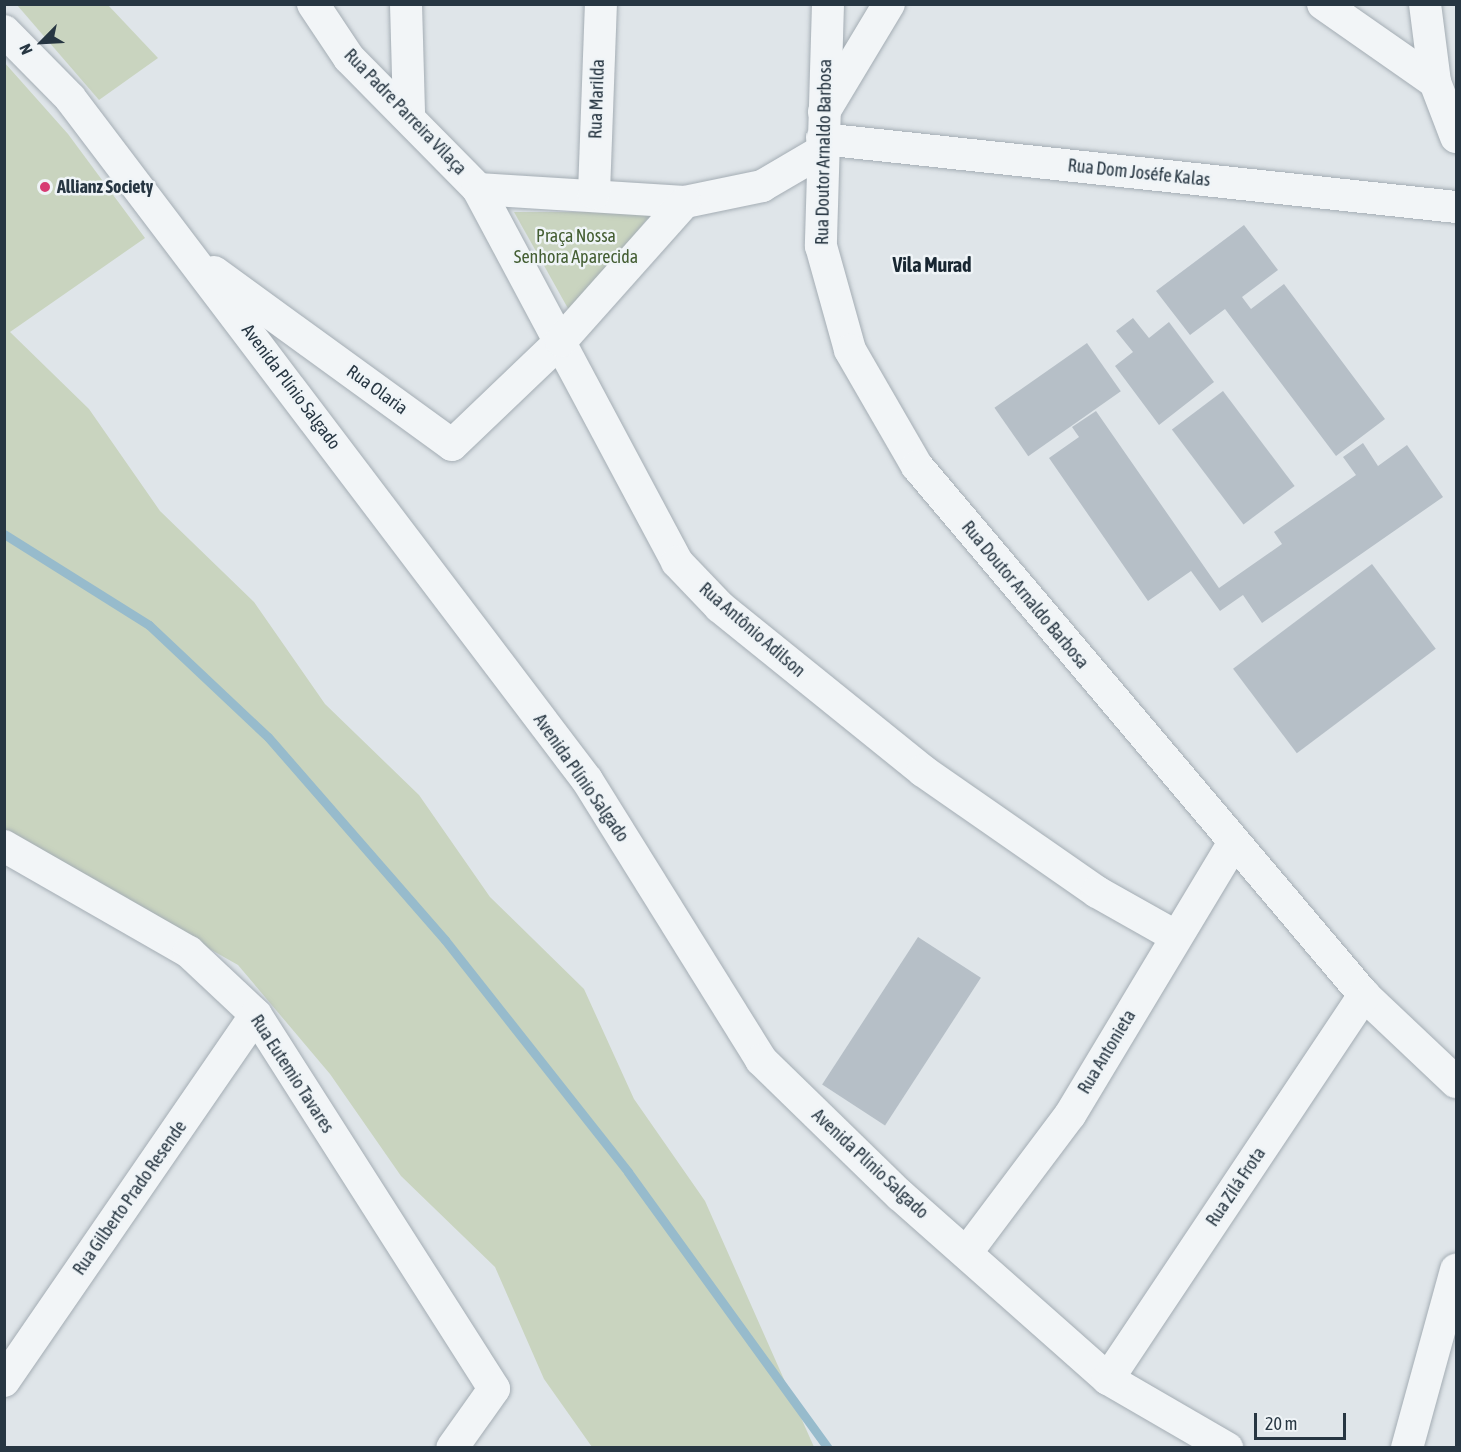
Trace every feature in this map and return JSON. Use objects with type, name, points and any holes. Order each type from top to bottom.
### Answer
[{"type":"street","name":"Rua Padre Parreira Vilaça","points":[[313,4],[349,58],[409,113],[478,189]]},
{"type":"street","points":[[406,4],[409,113]]},
{"type":"street","name":"Rua Marilda","points":[[594,193],[601,4]]},
{"type":"street","name":"Rua Doutor Arnaldo Barbosa","points":[[828,4],[822,134],[821,246],[850,350],[917,465],[1233,844],[1364,995],[1456,1082]]},
{"type":"street","points":[[762,186],[822,134],[889,4]]},
{"type":"street","points":[[1323,4],[1436,82]]},
{"type":"street","points":[[1425,4],[1436,82],[1456,137]]},
{"type":"street","name":"Avenida Plínio Salgado","points":[[4,31],[70,98],[180,247],[263,349],[586,780],[761,1060],[967,1252],[1108,1378],[1227,1448]]},
{"type":"street","name":"Rua Dom Joséfe Kalas","points":[[822,134],[1456,207]]},
{"type":"street","points":[[478,189],[594,193],[684,202],[762,186],[821,196]]},
{"type":"street","name":"Rua Antônio Adilson","points":[[478,189],[561,341],[676,562],[720,607],[923,771],[1097,892],[1175,936]]},
{"type":"street","points":[[561,341],[684,202]]},
{"type":"street","name":"Rua Olaria","points":[[180,247],[452,446],[561,341]]},
{"type":"street","name":"Rua Antonieta","points":[[967,1252],[1070,1115],[1175,936],[1233,844]]},
{"type":"street","name":"Rua Eutemio Tavares","points":[[4,846],[189,952],[256,1015],[494,1389],[452,1448]]},
{"type":"street","name":"Rua Zilá Frota","points":[[1108,1378],[1364,995]]},
{"type":"street","name":"Rua Gilberto Prado Resende","points":[[4,1381],[256,1015]]},
{"type":"street","points":[[1407,1448],[1456,1270]]},
{"type":"green space","points":[[17,5],[108,5],[158,58],[99,100]]},
{"type":"green space","points":[[4,62],[68,134],[145,238],[10,332],[89,409],[160,511],[254,602],[325,704],[419,795],[490,897],[584,989],[634,1099],[705,1201],[814,1447],[592,1447],[544,1379],[495,1267],[401,1176],[330,1074],[238,965],[5,833]]},
{"type":"green space","name":"Praça Nossa Senhora Aparecida","points":[[514,212],[653,212],[570,312]]},
{"type":"building","points":[[1244,225],[1278,270],[1242,297],[1251,309],[1284,284],[1385,419],[1336,456],[1225,309],[1190,335],[1156,291]]},
{"type":"building","points":[[1133,318],[1149,338],[1169,322],[1214,382],[1159,425],[1115,366],[1133,352],[1116,331]]},
{"type":"building","points":[[1087,343],[1121,391],[1028,456],[994,408]]},
{"type":"building","points":[[1223,391],[1295,486],[1244,525],[1172,430]]},
{"type":"building","points":[[1096,411],[1219,588],[1282,544],[1274,532],[1356,475],[1343,457],[1363,443],[1378,466],[1407,445],[1443,497],[1262,623],[1243,595],[1220,611],[1191,571],[1148,601],[1049,458],[1079,437],[1072,427]]},
{"type":"building","points":[[1372,564],[1436,649],[1297,753],[1233,669]]},
{"type":"building","points":[[918,937],[981,978],[885,1125],[822,1085]]},
{"type":"waterway","points":[[4,534],[149,625],[268,737],[445,940],[628,1172],[828,1448]]},
{"type":"place","name":"Allianz Society","points":[[45,187]]},
{"type":"district","name":"Vila Murad","points":[[932,264]]}]
